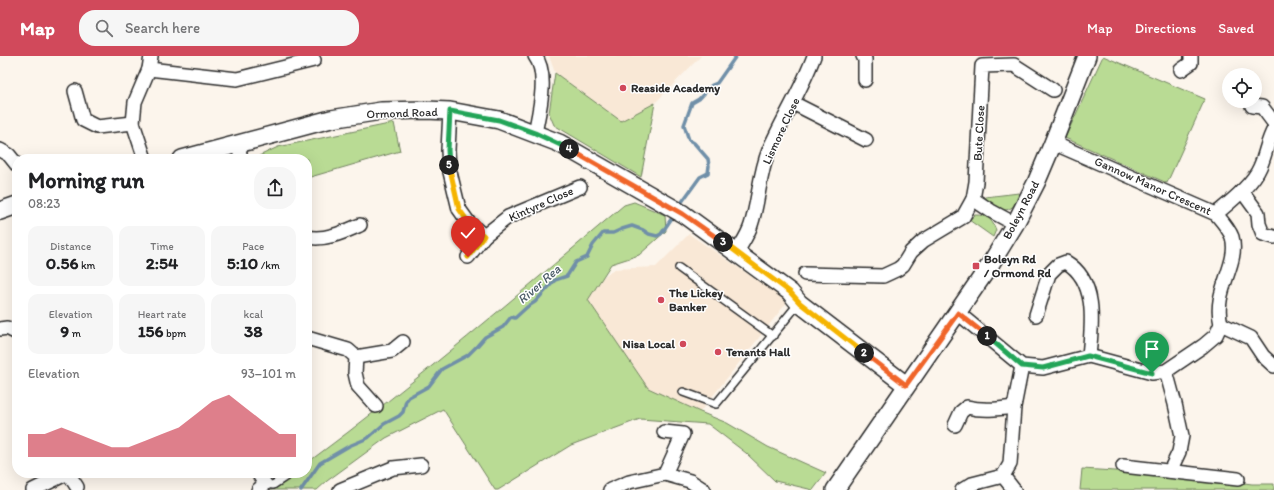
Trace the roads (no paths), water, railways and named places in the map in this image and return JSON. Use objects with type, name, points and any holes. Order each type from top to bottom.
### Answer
[{"type":"street","points":[[535,56],[543,72],[541,99],[535,133]]},
{"type":"street","name":"Lismore Close","points":[[737,252],[746,238],[751,224],[769,150],[802,86],[814,56]]},
{"type":"street","points":[[863,56],[865,59],[865,80]]},
{"type":"street","name":"Boleyn Road","points":[[835,490],[906,385],[958,313],[1015,224],[1054,143],[1087,56]]},
{"type":"street","points":[[1181,70],[1191,63],[1191,56]]},
{"type":"street","points":[[143,154],[133,123],[134,102],[150,62],[237,79],[314,60]]},
{"type":"street","name":"Bute Close","points":[[973,199],[976,182],[981,61],[1014,65],[1053,90]]},
{"type":"street","points":[[75,91],[84,120],[98,127],[133,123]]},
{"type":"street","points":[[793,103],[866,140]]},
{"type":"street","points":[[1262,107],[1274,123]]},
{"type":"street","name":"Ormond Road","points":[[218,154],[240,151],[331,119],[381,111],[450,111],[499,120],[559,143],[683,214],[790,292],[800,303],[906,385]]},
{"type":"street","points":[[450,111],[448,150],[449,168],[459,209],[469,223],[484,236]]},
{"type":"street","points":[[1216,214],[1242,191],[1260,168],[1270,136],[1274,129]]},
{"type":"street","name":"Gannow Manor Crescent","points":[[1054,143],[1216,214],[1232,236],[1233,249],[1230,267],[1220,295],[1218,313],[1221,324]]},
{"type":"street","points":[[0,150],[9,155],[12,159]]},
{"type":"street","name":"Kintyre Close","points":[[468,257],[484,236],[508,217],[580,187]]},
{"type":"street","points":[[1242,191],[1258,213],[1259,224],[1263,234],[1274,237]]},
{"type":"street","points":[[805,274],[883,276],[892,273],[903,265],[911,252],[923,241],[963,217],[973,199],[1015,224]]},
{"type":"street","points":[[0,211],[12,207]]},
{"type":"street","points":[[312,238],[316,239],[341,233],[360,226]]},
{"type":"street","points":[[1036,315],[1049,274],[1058,264],[1066,262],[1076,268],[1088,287],[1091,302],[1092,328],[1088,356]]},
{"type":"street","points":[[958,313],[1022,366],[1043,368],[1088,356],[1152,373],[1166,371],[1212,339],[1216,335],[1221,324],[1251,338],[1268,355],[1274,366]]},
{"type":"street","points":[[0,329],[7,328],[12,330]]},
{"type":"street","points":[[312,339],[348,350],[356,357]]},
{"type":"street","points":[[356,357],[392,351],[403,342]]},
{"type":"street","points":[[356,357],[355,373],[358,386],[376,406]]},
{"type":"street","points":[[962,490],[972,484],[1003,476],[1010,464],[1014,407],[1022,366]]},
{"type":"street","points":[[1166,371],[1182,436],[1179,452],[1170,471]]},
{"type":"street","points":[[955,424],[961,412],[967,407],[976,409],[996,409],[1014,407]]},
{"type":"street","points":[[664,432],[683,434],[665,474]]},
{"type":"street","points":[[340,490],[393,468],[422,465]]},
{"type":"street","points":[[1124,466],[1238,479]]},
{"type":"street","points":[[610,490],[629,482],[665,474],[704,490]]},
{"type":"street","points":[[1003,476],[1014,490]]},
{"type":"street","points":[[33,490],[58,478]]},
{"type":"street","points":[[71,478],[77,487]]},
{"type":"lane","points":[[678,268],[772,336]]},
{"type":"lane","points":[[684,392],[716,404],[800,303]]},
{"type":"lane","points":[[260,482],[273,485],[284,478]]},
{"type":"waterway","name":"River Rea","points":[[679,206],[700,177],[708,173],[709,166],[708,159],[694,143],[689,140],[684,125],[692,103],[699,99],[712,85],[717,83],[736,56]]},
{"type":"waterway","name":"River Rea","points":[[312,474],[320,463],[349,446],[368,438],[384,424],[399,416],[403,412],[406,401],[409,397],[429,386],[442,369],[468,355],[485,337],[503,327],[511,317],[515,318],[535,302],[555,280],[567,276],[576,262],[587,257],[593,245],[603,233],[613,233],[632,226],[657,236],[661,234],[674,215]]},
{"type":"waterway","name":"River Rea","points":[[301,490],[309,478]]},
{"type":"place","name":"Reaside Academy","points":[[623,88]]},
{"type":"place","name":"Boleyn Rd / Ormond Rd","points":[[976,266]]},
{"type":"place","name":"The Lickey Banker","points":[[661,300]]},
{"type":"place","name":"Nisa Local","points":[[683,344]]},
{"type":"place","name":"Tenants Hall","points":[[718,352]]}]
